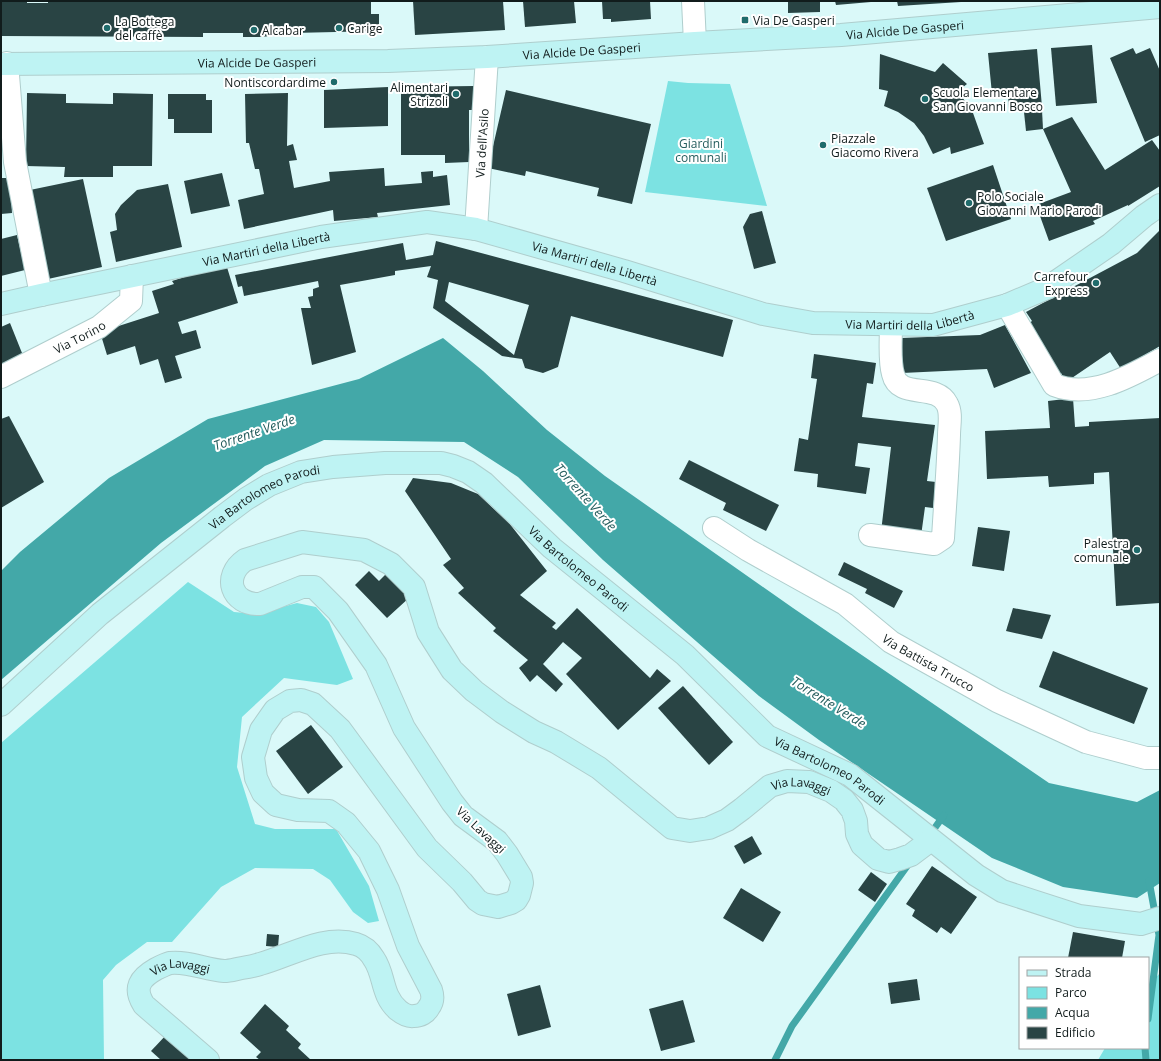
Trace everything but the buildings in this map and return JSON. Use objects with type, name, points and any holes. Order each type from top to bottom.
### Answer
[{"type":"street","points":[[692,1],[695,43]]},
{"type":"street","name":"Via Alcide De Gasperi","points":[[4,64],[388,60],[487,57],[842,35],[1160,7]]},
{"type":"street","name":"Via dell'Asilo","points":[[476,229],[487,57]]},
{"type":"street","points":[[4,64],[15,162],[41,295]]},
{"type":"street","name":"Via Martiri della Libertà","points":[[1,304],[322,237],[427,222],[476,229],[624,271],[763,314],[813,323],[933,325],[1007,305],[1047,288],[1111,244],[1144,216],[1160,205]]},
{"type":"street","name":"Via Torino","points":[[1,377],[98,327],[110,318],[131,301],[132,276]]},
{"type":"street","points":[[1007,305],[1054,385],[1063,388],[1082,390],[1122,380],[1160,360]]},
{"type":"street","points":[[870,535],[934,544],[943,538],[950,414],[948,405],[940,395],[933,392],[909,389],[897,383],[893,375],[891,325]]},
{"type":"street","name":"Via Bartolomeo Parodi","points":[[1,705],[100,614],[222,517],[246,499],[269,485],[300,472],[334,467],[385,463],[441,464],[453,466],[468,472],[484,483],[552,548],[685,655],[767,736],[850,775],[976,875],[1002,891],[1079,916],[1141,924],[1160,918]]},
{"type":"street","name":"Via Battista Trucco","points":[[714,528],[748,550],[845,604],[891,642],[997,701],[1086,742],[1146,758],[1160,758]]},
{"type":"street","name":"Via Lavaggi","points":[[208,1060],[144,1005],[139,998],[138,989],[141,980],[148,974],[170,964],[188,963],[225,971],[260,964],[293,952],[331,941],[345,942],[357,944],[367,950],[375,960],[388,997],[392,1004],[404,1015],[410,1017],[423,1014],[432,1003],[433,997],[431,990],[408,946],[388,890],[369,851],[346,823],[329,811],[298,810],[276,805],[263,793],[256,778],[253,757],[262,730],[275,710],[290,701],[301,700],[313,704],[340,729],[427,848],[462,882],[477,900],[483,904],[491,906],[504,906],[516,900],[521,889],[521,877],[497,841],[463,816],[452,802],[404,728],[376,665],[338,611],[314,587],[302,587],[260,604],[245,602],[234,592],[232,577],[239,564],[246,560],[302,542],[364,550],[391,564],[414,587],[428,632],[452,670],[474,691],[502,712],[534,732],[556,742],[599,768],[672,828],[690,831],[709,828],[732,817],[770,786],[787,781],[794,781],[809,782],[831,791],[844,800],[852,810],[856,821],[857,834],[862,845],[878,859],[889,862],[900,859],[911,855],[931,840]]},
{"type":"green space","name":"Giardini comunali","points":[[668,81],[730,84],[767,206],[645,192]]},
{"type":"green space","points":[[188,582],[234,612],[256,614],[297,603],[316,607],[329,622],[353,679],[337,685],[284,678],[242,717],[237,767],[255,824],[275,829],[336,829],[369,886],[379,921],[368,923],[353,912],[330,880],[313,869],[255,868],[221,887],[172,942],[147,942],[116,965],[103,980],[104,1060],[1,1060],[1,743]]},
{"type":"green space","points":[[1160,973],[1160,1060],[1098,1060],[1104,1049],[1149,1049],[1149,985]]},
{"type":"water","name":"Torrente Verde","points":[[443,338],[483,371],[547,430],[605,476],[793,608],[1049,783],[1137,802],[1160,790],[1160,883],[1137,898],[1063,887],[992,858],[819,740],[759,696],[603,560],[518,477],[464,442],[324,440],[265,466],[161,543],[1,680],[1,571],[20,552],[109,478],[208,419],[359,379]]},
{"type":"waterway","points":[[929,836],[944,815]]},
{"type":"waterway","points":[[775,1060],[792,1026],[910,862]]},
{"type":"waterway","points":[[1149,881],[1159,935],[1149,1011]]},
{"type":"waterway","points":[[1145,1049],[1146,1060]]},
{"type":"place","name":"Via De Gasperi","points":[[745,20]]},
{"type":"place","name":"La Bottega del caffè","points":[[107,28]]},
{"type":"place","name":"Carige","points":[[339,28]]},
{"type":"place","name":"Alcabar","points":[[254,30]]},
{"type":"place","name":"Nontiscordardime","points":[[334,82]]},
{"type":"place","name":"Alimentari Strizoli","points":[[456,94]]},
{"type":"place","name":"Scuola Elementare San Giovanni Bosco","points":[[925,99]]},
{"type":"place","name":"Piazzale Giacomo Rivera","points":[[823,145]]},
{"type":"place","name":"Polo Sociale Giovanni Mario Parodi","points":[[969,203]]},
{"type":"place","name":"Carrefour Express","points":[[1096,283]]},
{"type":"place","name":"Palestra comunale","points":[[1137,550]]}]
